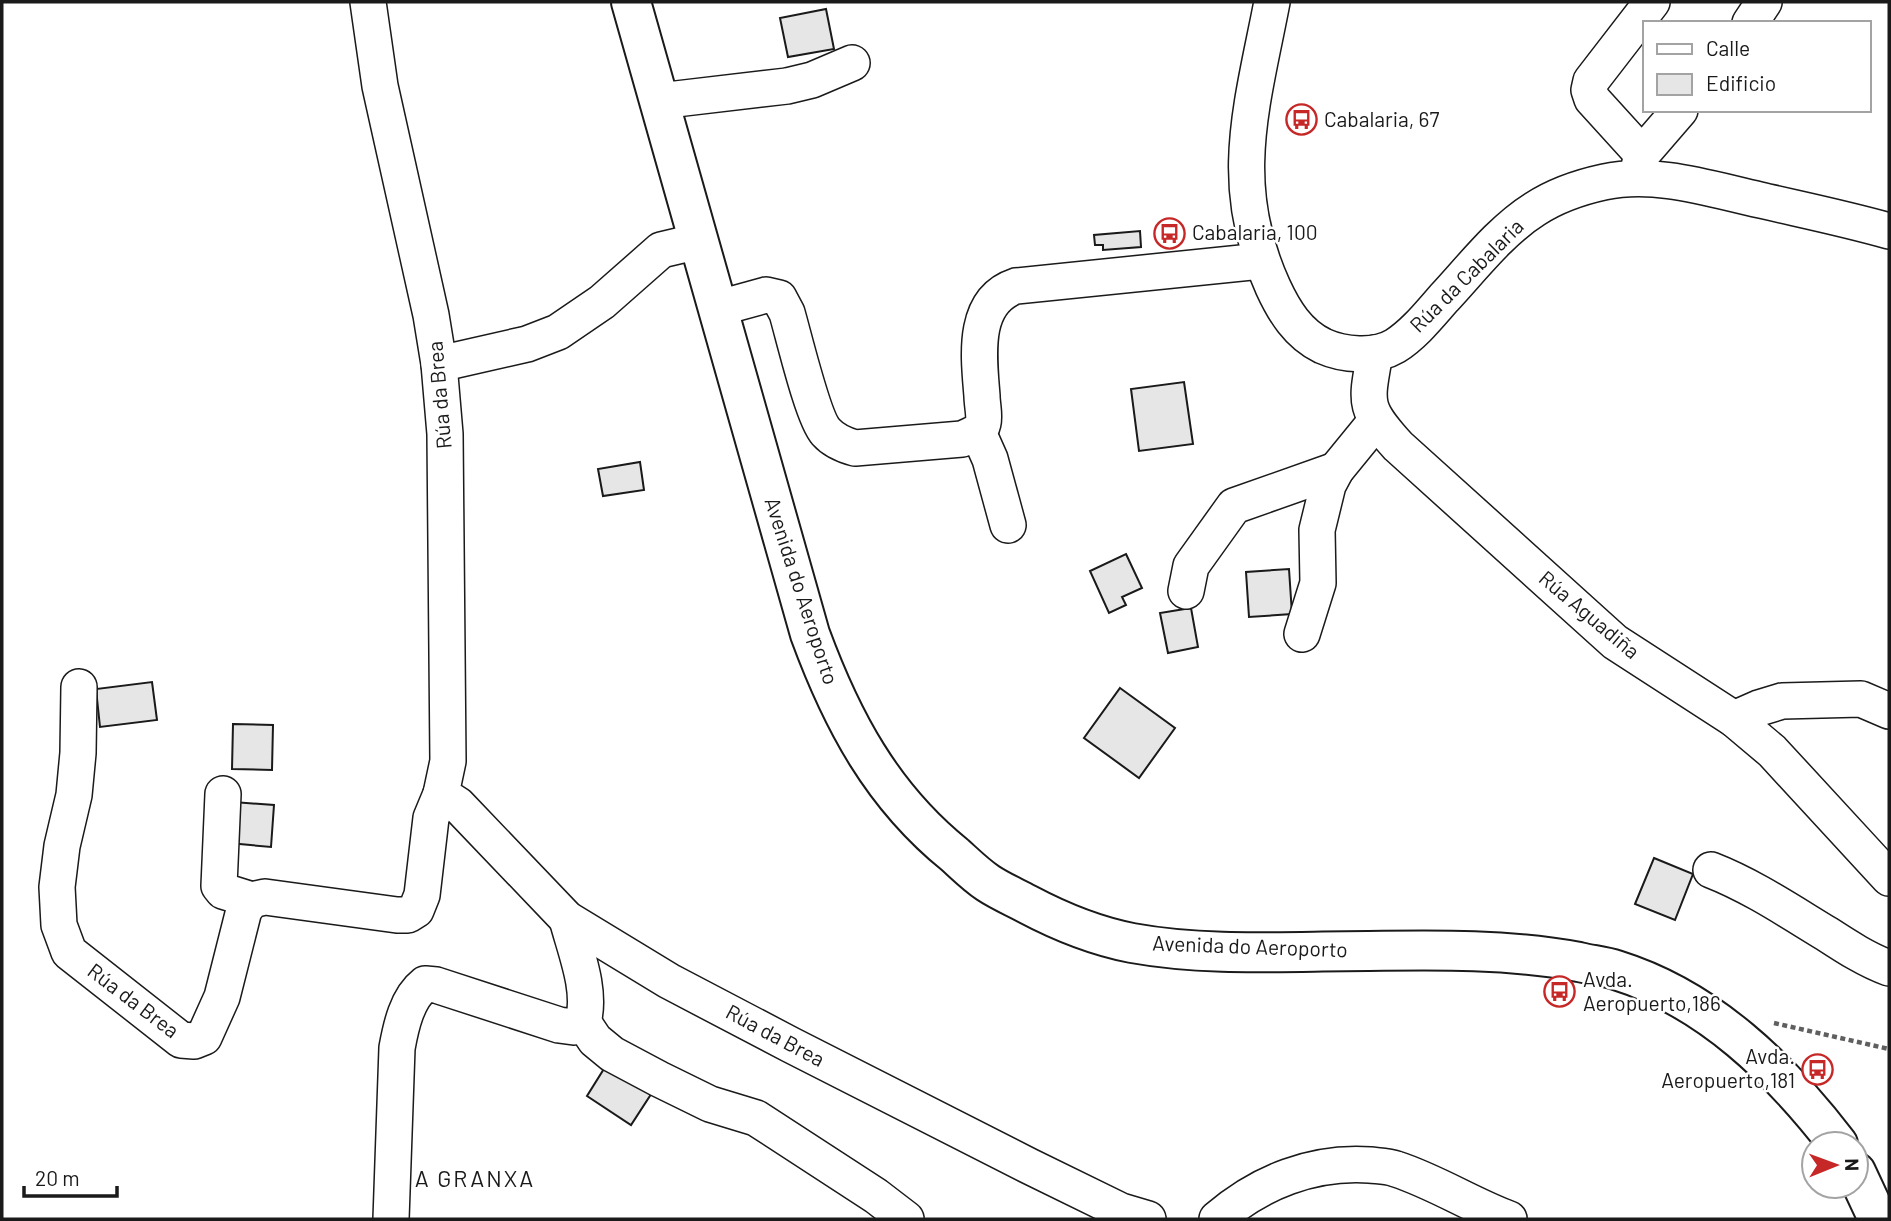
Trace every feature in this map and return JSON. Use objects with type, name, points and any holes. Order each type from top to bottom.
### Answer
[{"type":"main road","name":"Avenida do Aeroporto","points":[[631,2],[810,634],[826,678],[846,720],[880,776],[909,813],[940,843],[987,882],[1047,915],[1131,943],[1203,951],[1463,949],[1537,954],[1615,970],[1690,1002],[1753,1049],[1804,1100],[1827,1130]]},
{"type":"main road","points":[[1869,1200],[1878,1219]]},
{"type":"street","name":"Rúa da Brea","points":[[79,687],[74,795],[62,846],[57,887],[59,925],[68,952],[181,1040],[194,1041],[204,1037],[222,997],[244,910],[252,900],[265,897],[408,915],[416,910],[422,895],[431,818],[449,761],[445,434],[439,364],[431,315],[380,86],[368,2]]},
{"type":"street","points":[[1272,2],[1253,88],[1246,141],[1249,202],[1261,261],[1282,307],[1310,340],[1336,351],[1375,353]]},
{"type":"street","points":[[1651,2],[1591,81],[1589,90],[1592,99],[1639,166],[1679,112]]},
{"type":"street","points":[[1751,21],[1764,2]]},
{"type":"street","points":[[659,101],[787,86],[812,80],[852,63]]},
{"type":"street","name":"Rúa da Cabalaria","points":[[1375,353],[1394,346],[1419,326],[1505,234],[1535,209],[1573,191],[1601,183],[1639,166],[1691,185],[1889,231]]},
{"type":"street","points":[[439,364],[527,344],[558,332],[602,302],[661,250],[699,241]]},
{"type":"street","points":[[719,308],[766,295],[779,298],[787,313],[816,413],[825,431],[842,444],[855,448],[962,439],[978,432],[984,423],[979,358],[982,330],[986,312],[993,299],[1004,289],[1261,261]]},
{"type":"street","name":"Rúa Aguadiña","points":[[1375,353],[1367,397],[1376,421],[1398,446],[1615,642],[1734,719],[1772,751],[1889,878]]},
{"type":"street","points":[[1302,634],[1318,583],[1317,530],[1328,485],[1336,470],[1376,421]]},
{"type":"street","points":[[978,432],[990,458],[1008,525]]},
{"type":"street","points":[[1186,591],[1191,566],[1234,506],[1336,470]]},
{"type":"street","points":[[1734,719],[1782,701],[1861,699],[1889,711]]},
{"type":"street","points":[[223,793],[219,886],[223,891],[252,900]]},
{"type":"street","name":"Rúa da Brea","points":[[441,793],[458,805],[566,919],[669,981],[791,1045],[1121,1211],[1148,1219]]},
{"type":"street","points":[[1711,870],[1775,903],[1872,962],[1889,968]]},
{"type":"street","points":[[566,919],[584,988],[586,1010],[583,1022],[595,1040],[612,1054],[659,1080],[710,1104],[756,1118],[876,1196],[906,1219]]},
{"type":"street","points":[[391,1219],[397,1048],[401,1025],[417,990],[425,984],[436,985],[559,1025],[573,1027],[583,1022]]},
{"type":"street","points":[[1217,1219],[1238,1201],[1297,1172],[1321,1166],[1351,1164],[1392,1167],[1509,1219]]},
{"type":"path","points":[[1767,1022],[1889,1049]]},
{"type":"building","points":[[826,9],[834,49],[788,57],[780,18]]},
{"type":"building","points":[[1140,231],[1141,247],[1103,250],[1103,245],[1095,245],[1094,235]]},
{"type":"building","points":[[1184,382],[1193,444],[1139,451],[1131,389]]},
{"type":"building","points":[[640,462],[644,490],[603,496],[598,469]]},
{"type":"building","points":[[1126,554],[1142,588],[1122,597],[1126,605],[1109,613],[1090,571]]},
{"type":"building","points":[[1289,569],[1292,614],[1249,617],[1246,572]]},
{"type":"building","points":[[1191,608],[1198,647],[1168,653],[1160,613]]},
{"type":"building","points":[[152,682],[157,720],[100,727],[96,689]]},
{"type":"building","points":[[1120,688],[1175,728],[1139,778],[1084,738]]},
{"type":"building","points":[[233,724],[273,725],[272,770],[232,769]]},
{"type":"building","points":[[233,802],[274,805],[271,847],[229,843]]},
{"type":"building","points":[[1654,858],[1693,874],[1675,920],[1635,904]]},
{"type":"building","points":[[612,1056],[657,1085],[631,1125],[587,1096]]},
{"type":"place","name":"Cabalaria, 67","points":[[1301,120]]},
{"type":"place","name":"Cabalaria, 100","points":[[1169,233]]},
{"type":"place","name":"Avda. Aeropuerto,186","points":[[1560,992]]},
{"type":"place","name":"Avda. Aeropuerto,181","points":[[1818,1069]]},
{"type":"district","name":"A GRANXA","points":[[475,1179]]}]
